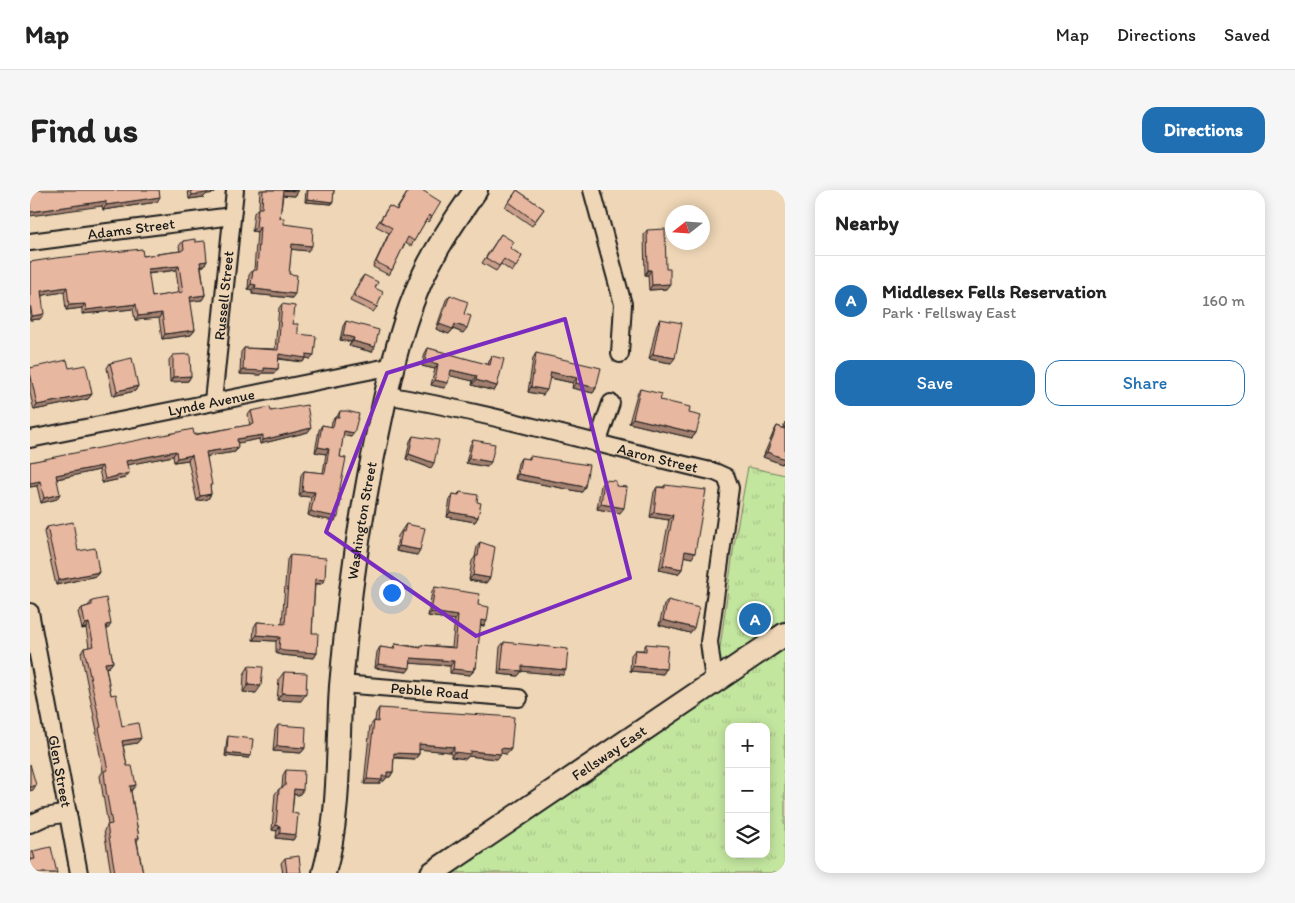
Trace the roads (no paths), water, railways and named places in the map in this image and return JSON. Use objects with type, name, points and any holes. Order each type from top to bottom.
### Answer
[{"type":"main road","name":"Washington Street","points":[[324,873],[334,818],[342,684],[360,527],[386,395],[417,289],[439,247],[476,190]]},
{"type":"main road","name":"Fellsway East","points":[[432,873],[785,634]]},
{"type":"street","name":"Russell Street","points":[[214,401],[235,190]]},
{"type":"street","points":[[592,190],[623,304],[620,354]]},
{"type":"street","name":"Adams Street","points":[[30,242],[232,216]]},
{"type":"street","name":"Lynde Avenue","points":[[30,439],[393,366]]},
{"type":"street","name":"Aaron Street","points":[[386,395],[456,407],[597,444],[715,472],[725,477],[729,482],[730,489],[709,642],[714,681]]},
{"type":"street","points":[[597,444],[611,404]]},
{"type":"street","name":"Glen Street","points":[[30,612],[32,639],[79,873]]},
{"type":"street","name":"Pebble Road","points":[[342,684],[519,698]]},
{"type":"street","points":[[30,824],[42,818],[68,813]]},
{"type":"place","name":"Middlesex Fells Reservation","points":[[755,619]]}]
